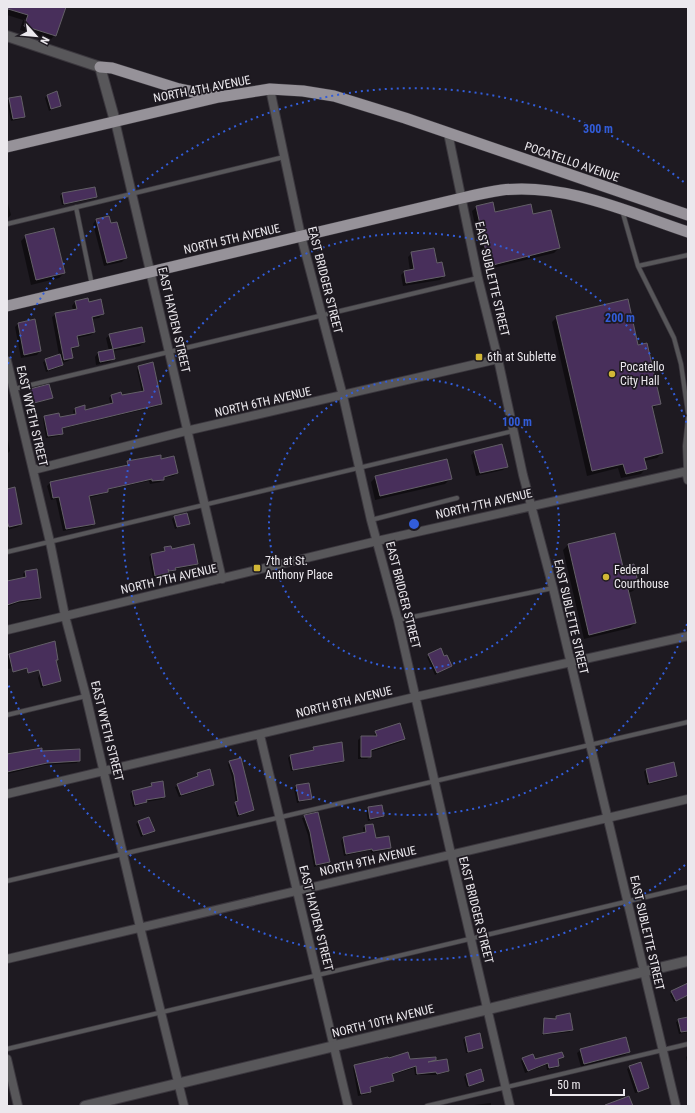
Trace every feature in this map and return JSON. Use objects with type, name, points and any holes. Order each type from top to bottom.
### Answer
[{"type":"main road","points":[[100,67],[112,68],[179,90],[218,97]]},
{"type":"main road","name":"NORTH 4TH AVENUE","points":[[7,147],[218,97],[270,89],[303,91],[334,96],[448,133]]},
{"type":"main road","name":"POCATELLO AVENUE","points":[[448,133],[688,215]]},
{"type":"main road","points":[[462,198],[502,190],[540,190],[564,193],[592,199],[688,232]]},
{"type":"main road","name":"NORTH 5TH AVENUE","points":[[7,306],[462,198]]},
{"type":"street","points":[[7,36],[100,67]]},
{"type":"street","name":"EAST HAYDEN STREET","points":[[100,67],[115,121],[203,505],[222,579]]},
{"type":"street","name":"EAST BRIDGER STREET","points":[[270,89],[301,236],[343,396],[371,520],[398,620],[510,1106]]},
{"type":"street","name":"EAST SUBLETTE STREET","points":[[448,133],[478,278],[498,359],[513,431],[553,588],[676,1106]]},
{"type":"street","name":"NORTH 6TH AVENUE","points":[[33,470],[186,431],[498,359]]},
{"type":"street","name":"EAST WYETH STREET","points":[[7,361],[50,542],[65,616],[86,696],[184,1106]]},
{"type":"street","points":[[687,471],[688,480]]},
{"type":"street","name":"NORTH 7TH AVENUE","points":[[7,630],[377,541],[687,471]]},
{"type":"street","name":"NORTH 8TH AVENUE","points":[[7,794],[415,697],[688,636]]},
{"type":"street","name":"EAST HAYDEN STREET","points":[[260,735],[348,1106]]},
{"type":"street","name":"NORTH 9TH AVENUE","points":[[7,959],[688,798]]},
{"type":"street","name":"NORTH 10TH AVENUE","points":[[85,1106],[688,961]]},
{"type":"street","points":[[7,1059],[18,1106]]},
{"type":"lane","points":[[7,224],[284,157]]},
{"type":"lane","points":[[76,207],[92,286]]},
{"type":"lane","points":[[622,210],[638,266],[674,338],[681,364],[688,413]]},
{"type":"lane","points":[[638,266],[688,255]]},
{"type":"lane","points":[[14,389],[478,278]]},
{"type":"lane","points":[[687,471],[686,446],[688,418]]},
{"type":"lane","points":[[7,552],[513,431]]},
{"type":"lane","points":[[371,520],[456,498]]},
{"type":"lane","points":[[398,620],[553,588]]},
{"type":"lane","points":[[7,715],[86,696]]},
{"type":"lane","points":[[7,881],[688,722]]},
{"type":"lane","points":[[7,1049],[688,887]]},
{"type":"lane","points":[[427,1106],[688,1044]]},
{"type":"building","points":[[8,7],[66,7],[56,36],[24,26],[28,15],[8,9]]},
{"type":"building","points":[[57,91],[61,106],[51,109],[47,95]]},
{"type":"building","points":[[21,96],[25,117],[13,119],[9,98]]},
{"type":"building","points":[[95,187],[97,197],[64,204],[62,193]]},
{"type":"building","points":[[493,202],[495,212],[531,204],[533,214],[551,210],[560,248],[489,266],[476,206]]},
{"type":"building","points":[[109,216],[111,223],[117,222],[127,258],[107,263],[96,219]]},
{"type":"building","points":[[54,228],[65,273],[36,280],[25,235]]},
{"type":"building","points":[[434,248],[437,263],[442,262],[445,276],[406,283],[404,271],[414,269],[411,252]]},
{"type":"building","points":[[88,298],[89,302],[101,299],[104,314],[92,317],[95,332],[77,336],[79,346],[71,348],[73,358],[64,360],[55,313],[77,309],[75,301]]},
{"type":"building","name":"Pocatello City Hall","points":[[628,299],[638,345],[647,343],[661,404],[652,406],[663,453],[644,458],[647,469],[626,474],[623,464],[592,471],[556,316]]},
{"type":"building","points":[[35,319],[41,351],[24,355],[18,323]]},
{"type":"building","points":[[142,327],[145,342],[113,349],[109,334]]},
{"type":"building","points":[[113,349],[115,359],[100,362],[98,352]]},
{"type":"building","points":[[60,354],[63,365],[48,370],[45,359]]},
{"type":"building","points":[[153,362],[162,404],[62,428],[63,434],[48,436],[44,416],[59,413],[60,417],[76,414],[75,408],[85,405],[85,410],[113,403],[111,395],[121,392],[122,395],[144,391],[138,366]]},
{"type":"building","points":[[49,384],[53,398],[34,403],[30,389]]},
{"type":"building","points":[[502,444],[508,467],[480,473],[474,451]]},
{"type":"building","points":[[161,455],[161,459],[174,456],[178,473],[164,477],[164,480],[152,481],[152,479],[108,489],[108,492],[89,496],[95,524],[66,529],[59,497],[53,498],[50,482],[128,465],[127,461]]},
{"type":"building","points":[[447,459],[452,479],[380,496],[375,476]]},
{"type":"building","points":[[15,487],[22,524],[9,527],[7,521],[7,489]]},
{"type":"building","points":[[187,513],[190,524],[177,527],[174,516]]},
{"type":"building","name":"Federal Courthouse","points":[[615,533],[623,567],[634,564],[639,587],[628,589],[636,623],[589,635],[568,544]]},
{"type":"building","points":[[194,544],[198,564],[175,568],[176,570],[169,571],[168,569],[169,573],[155,576],[151,554],[165,551],[164,547],[171,546],[172,549]]},
{"type":"building","points":[[37,569],[41,598],[19,601],[7,605],[7,581],[26,577],[25,571]]},
{"type":"building","points":[[55,641],[58,660],[56,660],[61,681],[43,686],[39,670],[28,673],[27,668],[13,672],[9,654]]},
{"type":"building","points":[[441,648],[444,656],[447,655],[452,666],[437,673],[428,654]]},
{"type":"building","points":[[400,723],[405,739],[371,750],[371,757],[361,757],[361,736],[377,736],[375,731]]},
{"type":"building","points":[[342,742],[344,761],[293,770],[290,755],[314,750],[313,747]]},
{"type":"building","points":[[42,748],[42,751],[80,749],[80,761],[47,763],[7,772],[7,754]]},
{"type":"building","points":[[241,758],[254,810],[239,815],[235,802],[238,801],[234,775],[229,761]]},
{"type":"building","points":[[674,762],[677,776],[649,783],[646,769]]},
{"type":"building","points":[[210,769],[214,785],[181,795],[177,784],[198,776],[197,773]]},
{"type":"building","points":[[163,781],[165,797],[146,800],[147,802],[135,805],[132,791],[152,786],[151,783]]},
{"type":"building","points":[[309,783],[312,799],[299,801],[296,785]]},
{"type":"building","points":[[382,805],[384,816],[370,819],[368,807]]},
{"type":"building","points":[[318,812],[330,862],[316,865],[310,832],[304,815]]},
{"type":"building","points":[[149,817],[155,831],[143,835],[138,821]]},
{"type":"building","points":[[373,824],[376,838],[389,836],[391,848],[373,851],[372,849],[346,854],[343,837],[366,832],[365,825]]},
{"type":"building","points":[[688,983],[688,995],[676,1001],[671,991]]},
{"type":"building","points":[[570,1013],[573,1030],[543,1034],[544,1018],[556,1019],[556,1016]]},
{"type":"building","points":[[688,1017],[688,1031],[681,1032],[678,1019]]},
{"type":"building","points":[[480,1033],[483,1048],[468,1052],[465,1037]]},
{"type":"building","points":[[626,1037],[630,1052],[584,1064],[580,1049]]},
{"type":"building","points":[[408,1052],[410,1059],[436,1057],[436,1060],[428,1062],[447,1059],[449,1071],[437,1074],[436,1072],[417,1074],[416,1066],[392,1074],[394,1081],[370,1087],[371,1092],[361,1094],[354,1065],[389,1058]]},
{"type":"building","points":[[562,1052],[564,1057],[558,1059],[559,1066],[549,1068],[548,1063],[528,1071],[522,1058],[533,1054],[535,1059]]},
{"type":"building","points":[[641,1062],[649,1088],[638,1092],[629,1066]]},
{"type":"building","points":[[481,1069],[484,1081],[469,1086],[466,1074]]},
{"type":"building","points":[[629,1096],[633,1106],[605,1106],[605,1105]]},
{"type":"place","name":"6th at Sublette","points":[[479,357]]},
{"type":"place","name":"Pocatello City Hall","points":[[612,374]]},
{"type":"place","name":"7th at St. Anthony Place","points":[[257,568]]},
{"type":"place","name":"Federal Courthouse","points":[[606,577]]}]
